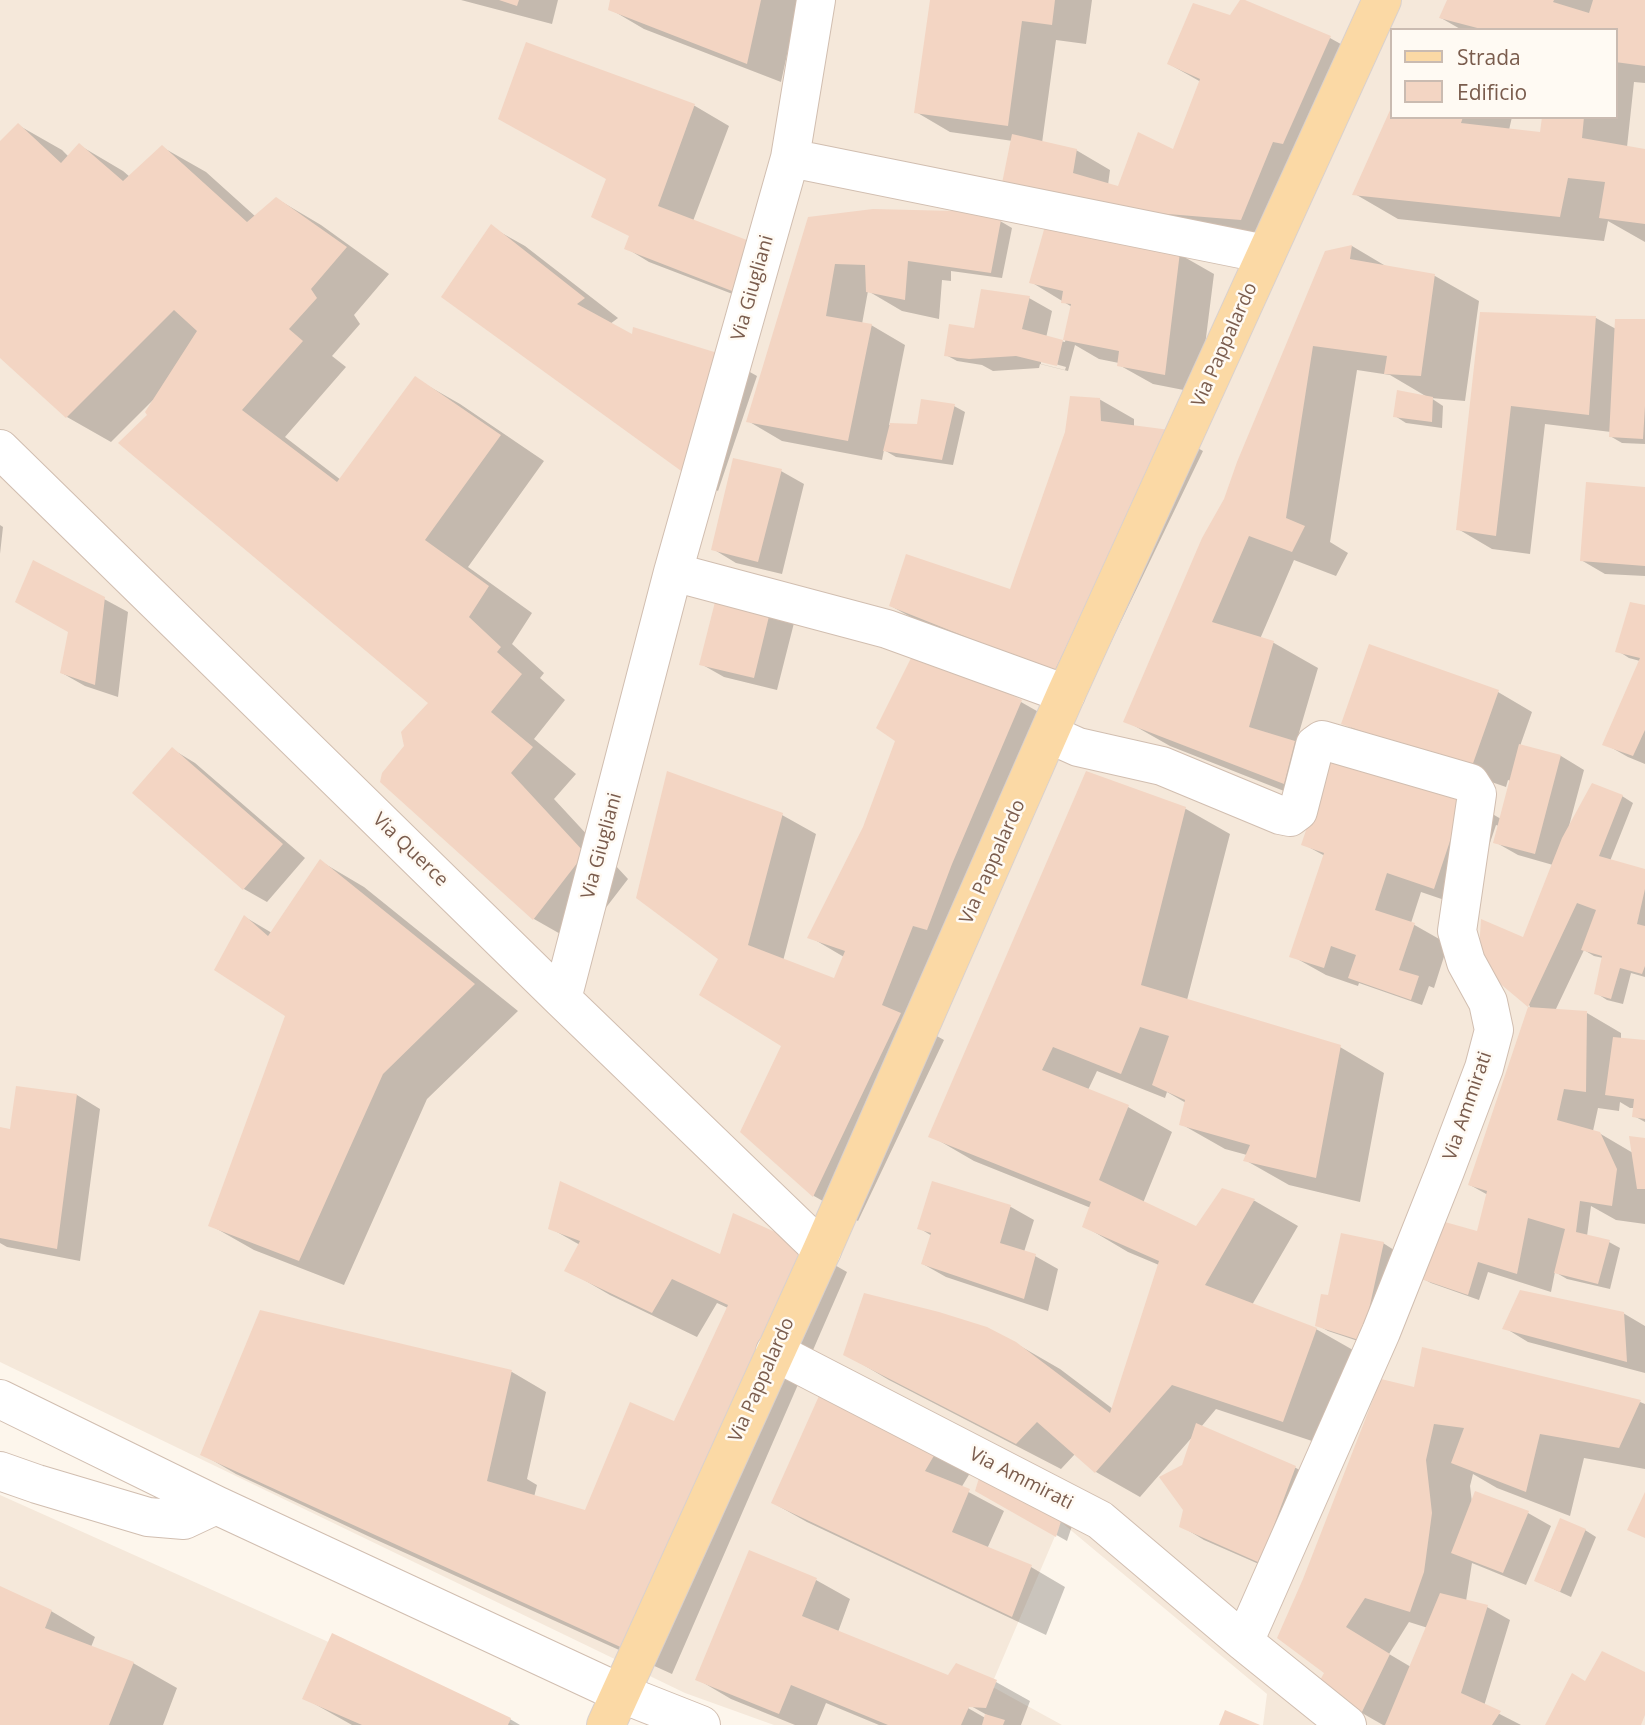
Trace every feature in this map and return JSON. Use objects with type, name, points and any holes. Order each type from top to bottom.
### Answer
[{"type":"main road","name":"Via Pappalardo","points":[[613,1709],[821,1250],[1066,694],[1382,0]]},
{"type":"street","name":"Via Giugliani","points":[[562,999],[673,572],[790,158],[816,0]]},
{"type":"street","points":[[790,158],[1266,254]]},
{"type":"street","name":"Via Querce","points":[[0,449],[821,1250]]},
{"type":"street","points":[[673,572],[887,629],[1066,694]]},
{"type":"street","name":"Via Ammirati","points":[[1049,734],[1078,747],[1162,766],[1290,817],[1298,811],[1315,745],[1322,740],[1470,783],[1476,794],[1457,931],[1466,962],[1488,1002],[1494,1030],[1484,1068],[1381,1332],[1244,1642]]},
{"type":"street","name":"Via Ammirati","points":[[775,1352],[1100,1520],[1347,1725]]},
{"type":"street","points":[[0,1399],[613,1709],[701,1725]]},
{"type":"street","points":[[0,1471],[37,1485],[148,1517],[184,1520],[216,1506]]},
{"type":"shaded area","points":[[0,0],[1645,0],[1645,1725],[1263,1725],[1267,1694],[1061,1522],[991,1686],[1062,1725],[774,1725],[685,1693],[0,1362]]},
{"type":"shaded area","points":[[0,1495],[514,1725],[0,1725]]},
{"type":"building","points":[[499,0],[519,0],[517,6]]},
{"type":"building","points":[[610,0],[761,0],[747,64],[608,10]]},
{"type":"building","points":[[930,0],[1055,0],[1052,25],[1022,21],[1008,126],[914,113]]},
{"type":"building","points":[[1240,0],[1331,36],[1283,144],[1273,142],[1241,220],[1143,212],[1000,193],[1012,134],[1077,149],[1073,173],[1118,186],[1138,132],[1173,149],[1200,79],[1167,64],[1193,3],[1230,15]]},
{"type":"building","points":[[1447,0],[1554,0],[1553,2],[1589,13],[1593,0],[1645,0],[1645,66],[1617,62],[1617,28],[1477,28],[1439,18]]},
{"type":"building","points":[[526,42],[695,104],[658,206],[752,242],[732,291],[624,249],[629,236],[591,217],[606,179],[498,119]]},
{"type":"building","points":[[1390,110],[1390,119],[1462,119],[1461,123],[1540,132],[1542,119],[1584,119],[1582,138],[1645,149],[1645,224],[1599,218],[1605,182],[1568,178],[1560,217],[1352,195]]},
{"type":"building","points":[[18,123],[61,163],[79,143],[123,181],[162,145],[247,222],[276,197],[347,247],[311,289],[317,298],[289,329],[303,341],[242,410],[337,482],[415,376],[501,435],[425,540],[489,586],[469,617],[501,647],[497,652],[522,674],[491,712],[533,747],[511,773],[585,853],[533,920],[380,782],[382,773],[404,746],[401,732],[428,703],[118,443],[147,415],[145,412],[197,331],[174,310],[66,418],[0,358],[0,141]]},
{"type":"building","points":[[873,209],[955,211],[1001,220],[991,273],[908,261],[905,300],[866,292],[865,265],[835,264],[826,316],[872,324],[848,441],[746,422],[808,217]]},
{"type":"building","points":[[491,224],[585,298],[577,304],[632,334],[633,327],[724,355],[684,473],[441,297]]},
{"type":"building","points":[[1045,226],[1180,252],[1165,375],[1117,366],[1119,351],[1063,340],[1071,304],[1061,303],[1063,291],[1029,283]]},
{"type":"building","points":[[1352,245],[1350,259],[1435,274],[1421,376],[1384,374],[1387,356],[1313,346],[1286,518],[1305,526],[1292,552],[1249,536],[1212,622],[1274,641],[1249,727],[1295,741],[1284,784],[1123,722],[1202,538],[1224,499],[1325,251]]},
{"type":"building","points":[[981,289],[1030,296],[1022,329],[1063,340],[1057,366],[1016,356],[969,359],[944,356],[949,324],[974,328]]},
{"type":"building","points":[[1480,312],[1596,316],[1589,415],[1511,406],[1496,536],[1456,530]]},
{"type":"building","points":[[1615,319],[1645,319],[1643,439],[1609,437]]},
{"type":"building","points":[[1397,390],[1433,397],[1432,422],[1393,417]]},
{"type":"building","points":[[1070,396],[1100,398],[1101,421],[1170,430],[1054,672],[889,606],[906,554],[1010,589],[1065,432]]},
{"type":"building","points":[[921,399],[955,404],[942,460],[883,451],[890,423],[917,424]]},
{"type":"building","points":[[733,458],[782,469],[758,562],[711,550]]},
{"type":"building","points":[[1586,482],[1645,487],[1645,566],[1580,561]]},
{"type":"building","points":[[33,560],[105,597],[95,685],[60,673],[68,632],[15,602]]},
{"type":"building","points":[[717,594],[771,608],[754,678],[699,665]]},
{"type":"building","points":[[1630,602],[1645,605],[1645,730],[1633,756],[1602,745],[1640,658],[1615,652]]},
{"type":"building","points":[[1369,644],[1499,690],[1471,769],[1341,724]]},
{"type":"building","points":[[915,650],[1022,700],[927,930],[913,926],[882,1005],[901,1013],[813,1197],[740,1132],[781,1046],[699,995],[718,959],[636,898],[667,771],[783,813],[748,945],[834,978],[845,951],[807,938],[863,827],[895,741],[876,728]]},
{"type":"building","points":[[1519,744],[1561,755],[1535,854],[1493,843]]},
{"type":"building","points":[[172,747],[283,844],[243,890],[132,793]]},
{"type":"building","points":[[1333,751],[1465,796],[1434,889],[1387,873],[1375,910],[1415,923],[1399,970],[1419,976],[1411,1000],[1348,978],[1356,955],[1331,946],[1324,968],[1289,957],[1324,853],[1301,845]]},
{"type":"building","points":[[1086,771],[1186,807],[1141,985],[1341,1045],[1316,1178],[1243,1161],[1250,1145],[1179,1125],[1185,1100],[1152,1085],[1169,1036],[1140,1027],[1121,1074],[1053,1047],[1042,1070],[1129,1105],[1099,1180],[1196,1226],[1222,1188],[1255,1199],[1205,1285],[1317,1328],[1283,1422],[1172,1385],[1095,1473],[1037,1422],[1016,1444],[843,1355],[864,1293],[987,1327],[1016,1342],[1110,1413],[1159,1261],[1082,1227],[1091,1202],[928,1137]]},
{"type":"building","points":[[1592,783],[1623,795],[1599,856],[1645,869],[1645,889],[1637,924],[1645,926],[1645,966],[1642,974],[1620,968],[1611,999],[1594,994],[1602,956],[1581,950],[1596,910],[1577,903],[1528,1007],[1497,981],[1479,950],[1481,919],[1523,937],[1562,838]]},
{"type":"building","points":[[320,859],[475,984],[383,1074],[299,1261],[208,1226],[285,1016],[214,970],[244,915],[268,936]]},
{"type":"building","points":[[1528,1007],[1587,1011],[1586,1092],[1564,1089],[1557,1120],[1600,1132],[1617,1169],[1612,1206],[1580,1201],[1576,1232],[1610,1240],[1598,1284],[1554,1273],[1565,1229],[1528,1218],[1517,1274],[1478,1262],[1468,1295],[1418,1278],[1445,1222],[1477,1231],[1487,1191],[1468,1185]]},
{"type":"building","points":[[1613,1037],[1645,1040],[1645,1119],[1632,1117],[1634,1099],[1605,1095]]},
{"type":"building","points":[[16,1086],[77,1094],[57,1249],[0,1238],[0,1127],[10,1129]]},
{"type":"building","points":[[1629,1136],[1645,1138],[1645,1189],[1637,1189]]},
{"type":"building","points":[[560,1181],[720,1254],[733,1213],[804,1245],[627,1650],[200,1455],[260,1310],[512,1370],[487,1481],[585,1510],[630,1402],[674,1421],[728,1305],[672,1279],[652,1313],[564,1271],[580,1241],[548,1229]]},
{"type":"building","points":[[932,1181],[1011,1205],[1000,1243],[1036,1254],[1024,1299],[921,1264],[931,1233],[917,1229]]},
{"type":"building","points":[[1341,1233],[1384,1242],[1362,1341],[1315,1326],[1321,1294],[1328,1295]]},
{"type":"building","points":[[1520,1290],[1624,1312],[1627,1362],[1502,1329]]},
{"type":"building","points":[[1422,1347],[1641,1400],[1619,1448],[1540,1434],[1526,1492],[1451,1463],[1464,1428],[1434,1424],[1426,1460],[1432,1513],[1424,1572],[1410,1612],[1365,1598],[1346,1627],[1390,1654],[1361,1714],[1318,1684],[1324,1673],[1277,1638],[1303,1579],[1381,1379],[1414,1387]]},
{"type":"building","points":[[823,1387],[942,1442],[925,1471],[970,1489],[952,1532],[1032,1565],[1012,1617],[771,1503]]},
{"type":"building","points":[[1196,1423],[1296,1466],[1260,1563],[1179,1527],[1183,1510],[1159,1477],[1182,1465]]},
{"type":"building","points":[[984,1462],[1065,1509],[1056,1537],[975,1491]]},
{"type":"building","points":[[1475,1491],[1529,1511],[1503,1573],[1451,1553]]},
{"type":"building","points":[[1645,1492],[1645,1538],[1627,1530]]},
{"type":"building","points":[[1560,1518],[1586,1529],[1560,1592],[1534,1581]]},
{"type":"building","points":[[749,1550],[817,1578],[802,1616],[948,1675],[956,1663],[997,1680],[986,1708],[969,1707],[961,1725],[888,1725],[791,1685],[779,1714],[695,1680]]},
{"type":"building","points":[[0,1586],[52,1610],[45,1628],[134,1662],[109,1725],[0,1725]]},
{"type":"building","points":[[1440,1593],[1488,1605],[1461,1693],[1501,1711],[1492,1725],[1385,1725]]},
{"type":"building","points":[[332,1633],[511,1718],[508,1725],[362,1725],[302,1699]]},
{"type":"building","points":[[1602,1651],[1645,1672],[1645,1715],[1641,1725],[1545,1725],[1572,1673],[1585,1681]]},
{"type":"building","points":[[1225,1710],[1260,1725],[1219,1725]]},
{"type":"building","points":[[985,1714],[1005,1720],[1003,1725],[982,1725]]}]
